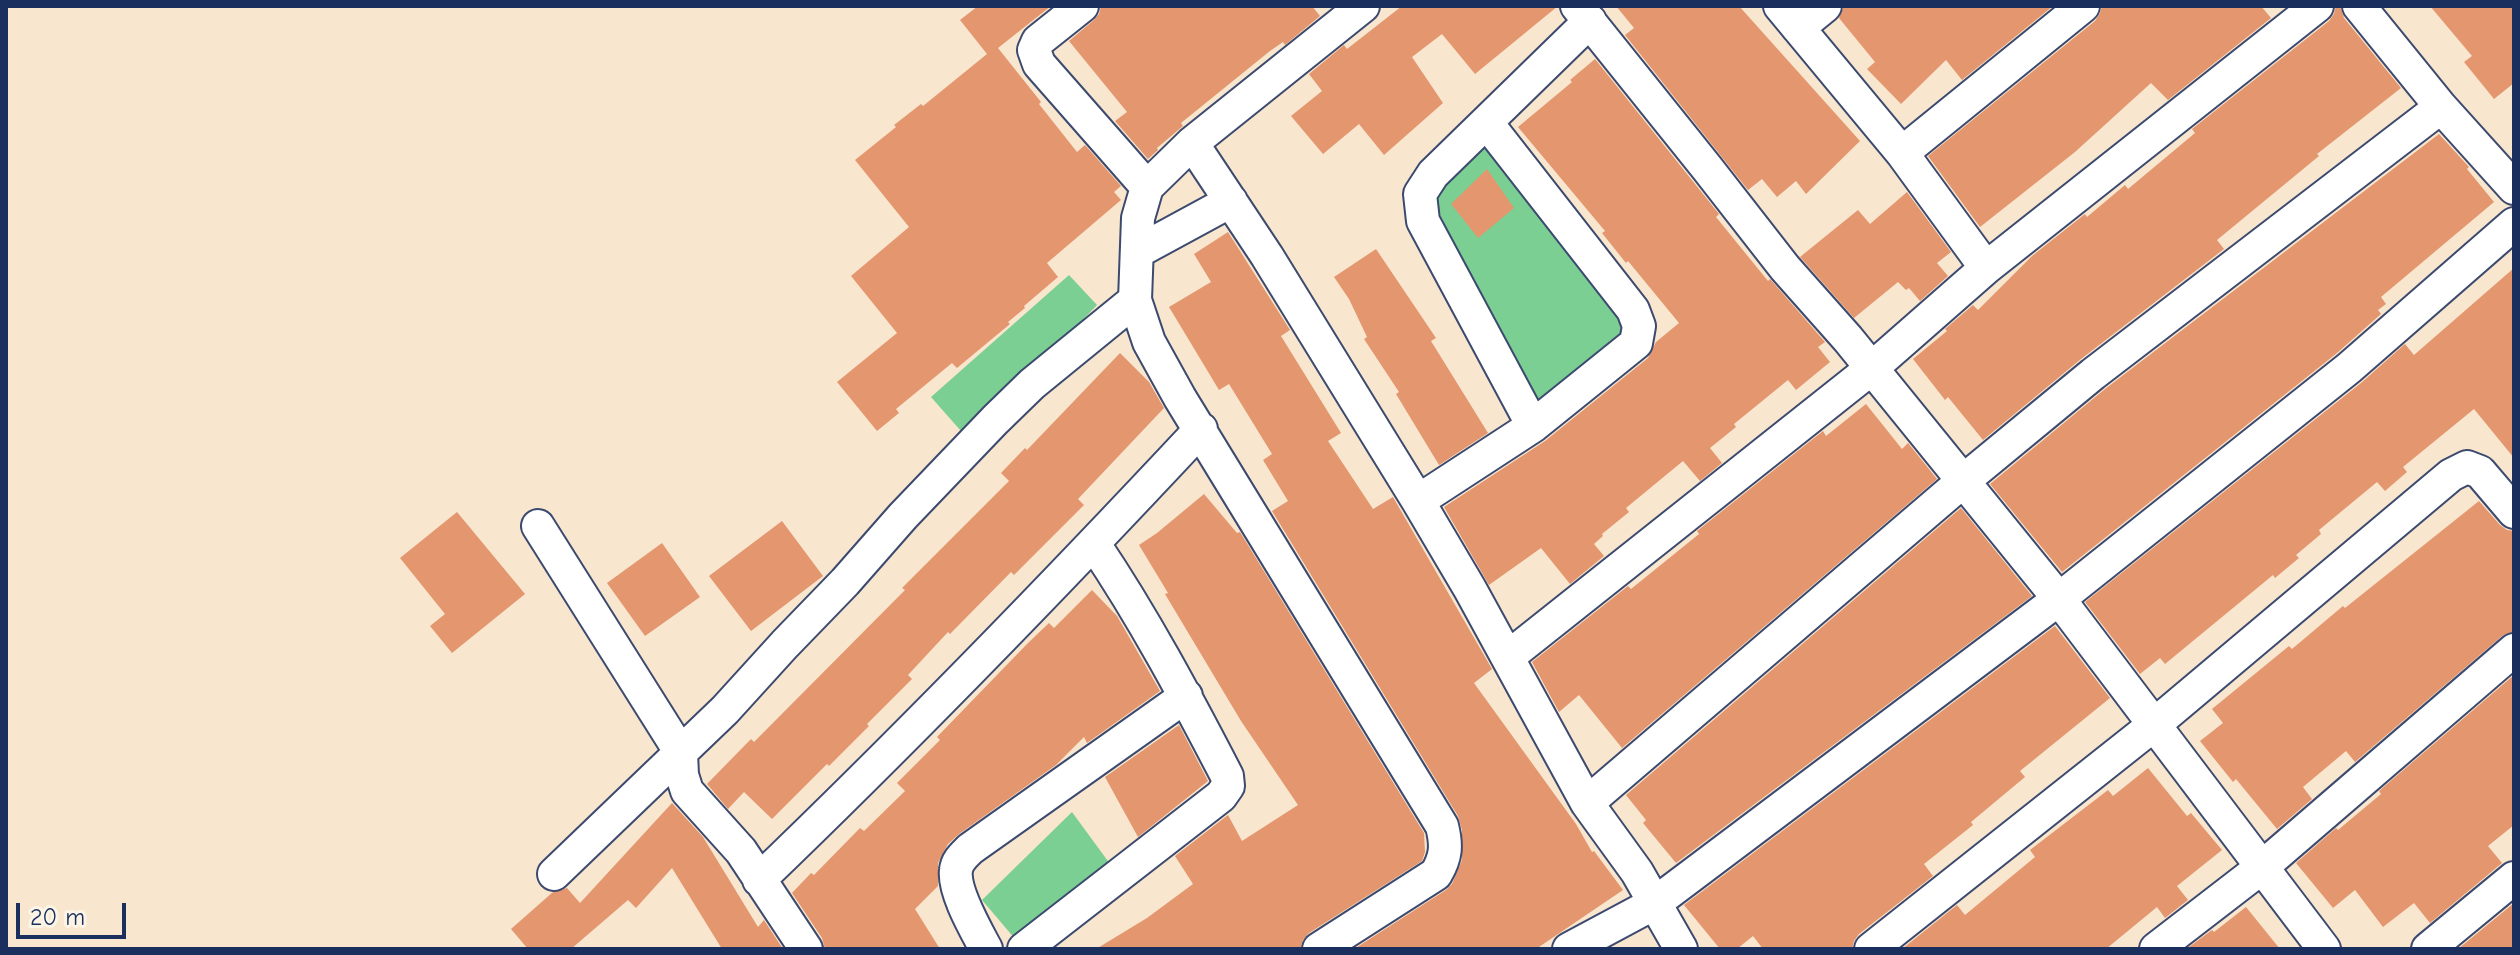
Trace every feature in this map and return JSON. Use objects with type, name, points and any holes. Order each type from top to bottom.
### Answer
[{"type":"street","points":[[1082,6],[1038,41],[1034,50],[1039,64],[1147,187]]},
{"type":"street","points":[[1319,949],[1436,874],[1445,859],[1447,844],[1442,826],[1180,398],[1149,342],[1135,300],[1138,218],[1147,187],[1192,143],[1363,6]]},
{"type":"street","points":[[1825,6],[1789,17],[1902,153],[1986,268]]},
{"type":"street","points":[[1902,153],[2083,6]]},
{"type":"street","points":[[1508,657],[1872,368],[1986,268],[2317,6]]},
{"type":"street","points":[[2359,6],[2441,107],[2514,188]]},
{"type":"street","points":[[1533,426],[1423,221],[1420,194],[1433,174],[1487,123],[1583,14],[1785,268],[1872,368],[2059,599],[2324,949]]},
{"type":"street","points":[[1587,803],[2093,374],[2441,107]]},
{"type":"street","points":[[1418,501],[1533,426],[1636,343],[1639,326],[1633,310],[1487,123]]},
{"type":"street","points":[[1192,143],[1418,501],[1587,803],[1614,839],[1681,949]]},
{"type":"street","points":[[1137,252],[1231,201]]},
{"type":"street","points":[[1569,949],[1655,903],[2059,599],[2349,368],[2514,224]]},
{"type":"street","points":[[554,874],[725,710],[1004,411],[1032,384],[1135,300]]},
{"type":"street","points":[[759,880],[1094,544],[1201,429]]},
{"type":"street","points":[[1871,949],[2155,724],[2451,475],[2467,467],[2480,472],[2514,512]]},
{"type":"street","points":[[538,526],[681,753],[682,775],[687,791],[741,851],[806,949]]},
{"type":"street","points":[[1024,949],[1221,796],[1228,786],[1227,776],[1186,696],[1094,544]]},
{"type":"street","points":[[2156,949],[2261,868],[2514,650]]},
{"type":"street","points":[[986,949],[965,911],[955,873],[959,860],[970,849],[1186,696]]},
{"type":"street","points":[[2428,949],[2514,878]]},
{"type":"green space","points":[[1492,141],[1636,319],[1633,341],[1536,414],[1432,198]]},
{"type":"green space","points":[[1069,275],[1097,305],[968,439],[931,397]]},
{"type":"green space","points":[[1072,812],[1113,868],[1021,946],[982,900]]},
{"type":"building","points":[[978,6],[1051,6],[998,48],[1077,152],[1085,145],[1121,186],[1114,192],[1121,200],[1047,263],[1058,277],[1024,306],[1008,322],[1010,324],[957,368],[952,363],[896,409],[899,413],[877,431],[837,382],[897,333],[851,276],[909,227],[855,160],[896,127],[894,125],[921,104],[923,106],[987,54],[960,20]]},
{"type":"building","points":[[1101,6],[1312,6],[1320,16],[1285,45],[1283,42],[1270,51],[1181,123],[1183,126],[1148,159],[1115,121],[1127,112],[1069,41],[1094,20]]},
{"type":"building","points":[[1402,6],[1558,6],[1475,74],[1442,34],[1412,57],[1443,103],[1384,155],[1359,124],[1323,154],[1291,116],[1322,91],[1309,74],[1344,45],[1347,49]]},
{"type":"building","points":[[1616,6],[1739,6],[1860,141],[1806,194],[1796,181],[1777,197],[1762,179],[1748,190],[1625,35],[1634,28]]},
{"type":"building","points":[[1844,6],[2053,6],[1962,80],[1946,60],[1901,104],[1867,69],[1875,62],[1839,18]]},
{"type":"building","points":[[2102,6],[2261,6],[2271,18],[2168,100],[2151,83],[2075,152],[1980,227],[1928,156],[2095,21]]},
{"type":"building","points":[[2336,6],[2340,6],[2344,18],[2401,88],[2317,154],[2319,156],[2217,240],[2224,249],[2081,359],[1983,440],[1948,397],[1945,400],[1913,359],[1973,305],[1978,310],[2032,256],[2085,214],[2087,217],[2125,185],[2128,189],[2195,133],[2192,129],[2329,21]]},
{"type":"building","points":[[2430,6],[2514,6],[2514,83],[2494,99],[2464,62],[2472,56]]},
{"type":"building","points":[[1595,59],[1719,214],[1716,217],[1768,281],[1770,279],[1825,342],[1818,347],[1830,362],[1796,390],[1788,380],[1734,424],[1736,427],[1710,448],[1722,463],[1700,481],[1683,461],[1626,508],[1629,512],[1594,544],[1604,556],[1570,584],[1541,548],[1489,585],[1444,507],[1545,441],[1648,358],[1656,342],[1679,323],[1628,261],[1626,263],[1602,233],[1605,231],[1518,127]]},
{"type":"building","points":[[2439,134],[2469,167],[2467,169],[2494,202],[2381,297],[2386,304],[2378,310],[2381,314],[2337,353],[2062,572],[1990,484],[2105,389]]},
{"type":"building","points":[[1487,169],[1514,208],[1478,238],[1451,204]]},
{"type":"building","points":[[1907,192],[1951,252],[1937,263],[1948,276],[1920,301],[1909,288],[1906,290],[1898,282],[1854,318],[1800,257],[1858,210],[1870,224]]},
{"type":"building","points":[[1228,232],[1290,330],[1281,336],[1341,433],[1328,441],[1373,509],[1393,497],[1492,669],[1474,683],[1576,824],[1592,852],[1623,890],[1536,949],[1354,949],[1452,884],[1462,860],[1462,830],[1458,816],[1272,511],[1288,501],[1263,460],[1272,454],[1229,384],[1219,390],[1169,307],[1211,282],[1194,254]]},
{"type":"building","points":[[1376,249],[1436,338],[1431,341],[1488,433],[1439,465],[1396,394],[1399,392],[1364,339],[1367,337],[1349,299],[1334,277]]},
{"type":"building","points":[[2514,268],[2514,458],[2474,409],[2403,467],[2407,472],[2385,491],[2377,482],[2319,530],[2321,534],[2296,555],[2299,558],[2275,578],[2273,575],[2165,664],[2160,658],[2140,674],[2085,602],[2361,383],[2405,344],[2414,355]]},
{"type":"building","points":[[1120,353],[1149,382],[1164,408],[1078,499],[1084,505],[1014,575],[1011,572],[950,634],[948,632],[908,675],[912,679],[867,724],[869,726],[772,819],[744,792],[728,809],[707,784],[751,739],[754,742],[905,590],[902,588],[1009,481],[1001,473]]},
{"type":"building","points":[[1866,404],[1902,449],[1908,443],[1937,479],[1622,748],[1579,695],[1559,712],[1532,662],[1628,586],[1631,589],[1699,534],[1697,531],[1823,431],[1826,436]]},
{"type":"building","points":[[1204,494],[1237,533],[1240,532],[1424,833],[1425,852],[1422,861],[1309,933],[1300,949],[1096,949],[1147,918],[1193,884],[1175,856],[1228,815],[1242,841],[1298,805],[1241,721],[1139,545]]},
{"type":"building","points":[[2479,501],[2500,525],[2514,531],[2514,632],[2502,636],[2355,762],[2346,751],[2303,787],[2312,799],[2277,829],[2200,741],[2223,723],[2212,709]]},
{"type":"building","points":[[1961,508],[2032,596],[1676,863],[1643,823],[1646,820],[1626,795]]},
{"type":"building","points":[[457,512],[525,594],[452,653],[430,626],[445,614],[400,558]]},
{"type":"building","points":[[782,521],[823,576],[751,631],[709,576]]},
{"type":"building","points":[[662,543],[700,597],[645,636],[607,583]]},
{"type":"building","points":[[1092,590],[1117,616],[1160,691],[1087,743],[1084,737],[1056,765],[948,844],[938,863],[938,886],[915,909],[940,949],[825,949],[822,938],[792,893],[860,828],[864,831],[905,791],[897,783],[940,740],[937,737],[1049,623],[1054,628]]},
{"type":"building","points":[[2055,626],[2110,698],[2020,771],[2025,777],[1971,822],[1973,825],[1924,864],[1933,876],[1859,934],[1852,949],[1763,949],[1753,936],[1737,949],[1720,949],[1684,905]]},
{"type":"building","points":[[2514,675],[2514,825],[2488,846],[2502,863],[2430,923],[2414,903],[2383,927],[2355,890],[2333,908],[2296,863],[2381,794],[2379,791]]},
{"type":"building","points":[[1179,725],[1208,781],[1138,837],[1105,777]]},
{"type":"building","points":[[2148,768],[2187,816],[2191,813],[2222,850],[2177,886],[2188,900],[2165,918],[2157,907],[2106,949],[1902,949],[1957,905],[1965,915],[2035,857],[2030,850],[2108,790],[2113,796]]},
{"type":"building","points":[[672,803],[703,837],[758,927],[764,920],[783,949],[722,949],[672,868],[636,908],[628,900],[571,949],[528,949],[511,929],[553,892],[567,888],[580,903]]},
{"type":"building","points":[[2514,903],[2514,949],[2458,949]]},
{"type":"building","points":[[2246,907],[2280,949],[2189,947],[2212,930],[2214,932]]}]
